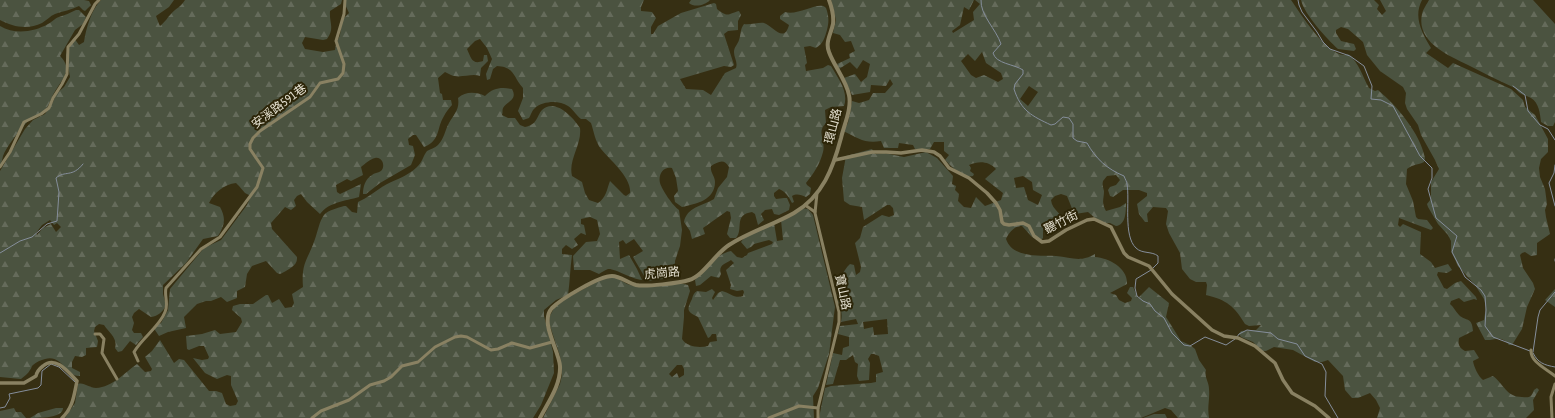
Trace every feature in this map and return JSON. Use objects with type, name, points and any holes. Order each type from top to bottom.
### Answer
[{"type":"main road","name":"環山路","points":[[805,205],[817,193],[830,174],[849,108],[849,98],[845,84],[828,51],[828,40],[833,25],[834,16],[829,0]]},
{"type":"main road","name":"虎崗路","points":[[540,418],[555,389],[560,366],[552,342],[548,323],[550,311],[572,293],[600,279],[612,276],[640,285],[688,281],[698,275],[719,253],[730,245],[794,213],[805,205]]},
{"type":"street","points":[[0,168],[10,152],[24,122],[41,114],[49,108],[66,74],[68,47],[88,20],[98,0]]},
{"type":"street","name":"安溪路591巷","points":[[138,361],[134,352],[140,342],[165,313],[167,305],[165,295],[166,288],[201,249],[220,237],[257,187],[263,168],[250,149],[252,138],[310,97],[320,83],[338,78],[342,74],[344,64],[336,41],[344,14],[345,0]]},
{"type":"street","name":"聽竹街","points":[[835,160],[872,152],[901,153],[929,150],[940,156],[949,168],[969,178],[987,193],[1000,210],[1002,222],[1004,224],[1009,225],[1024,223],[1029,226],[1034,236],[1042,242],[1049,241],[1066,230],[1087,220],[1094,219],[1106,224],[1114,231],[1124,253],[1128,257],[1149,266],[1172,294],[1212,330],[1224,336],[1238,338],[1255,346],[1275,363],[1283,380],[1292,393],[1315,406],[1329,418]]},
{"type":"street","name":"寶山路","points":[[817,193],[815,213],[839,312],[839,322],[818,408],[818,418]]},
{"type":"street","points":[[805,205],[815,213]]},
{"type":"street","points":[[95,334],[100,334],[104,339],[102,353],[117,380]]},
{"type":"street","points":[[312,418],[321,411],[349,400],[370,385],[391,378],[402,366],[418,362],[435,347],[454,337],[467,337],[491,350],[498,349],[512,343],[530,348],[552,342]]},
{"type":"street","points":[[1530,352],[1534,359],[1555,376]]},
{"type":"street","points":[[0,383],[26,382],[36,376],[38,370],[50,362],[63,366],[78,381],[74,400],[69,410],[62,418]]},
{"type":"street","points":[[1552,418],[1551,397],[1555,384]]},
{"type":"street","points":[[769,418],[800,406],[818,408]]},
{"type":"green space","points":[[0,0],[84,0],[89,1],[91,5],[85,11],[79,6],[55,14],[37,25],[21,27],[0,20]]},
{"type":"green space","points":[[101,0],[174,0],[169,7],[156,16],[160,26],[185,0],[342,0],[341,4],[330,11],[331,32],[327,39],[323,40],[305,37],[302,43],[305,49],[323,52],[335,50],[340,35],[342,20],[349,13],[344,2],[345,0],[644,0],[641,11],[652,12],[656,18],[651,27],[651,34],[653,34],[658,26],[681,13],[714,3],[716,4],[717,9],[724,14],[739,11],[741,15],[738,21],[738,30],[728,31],[724,34],[734,65],[731,67],[724,66],[680,79],[686,89],[703,90],[711,95],[725,73],[736,68],[737,64],[734,50],[744,24],[764,23],[781,34],[787,30],[789,25],[780,19],[780,16],[785,12],[791,13],[823,6],[826,8],[828,16],[827,30],[823,40],[816,48],[810,46],[804,47],[807,63],[805,65],[806,71],[823,68],[828,65],[831,66],[840,80],[844,90],[845,101],[844,106],[831,107],[825,110],[826,123],[823,126],[821,133],[824,148],[823,152],[812,176],[806,183],[811,188],[810,194],[806,197],[797,194],[792,196],[794,202],[792,203],[787,194],[779,189],[774,193],[774,196],[776,199],[787,198],[790,205],[789,210],[779,215],[774,214],[772,209],[765,210],[761,214],[764,220],[758,225],[755,214],[752,212],[746,214],[741,219],[736,238],[730,238],[727,234],[731,218],[730,212],[727,211],[703,228],[705,234],[692,239],[690,231],[684,222],[688,213],[714,199],[718,188],[727,177],[729,167],[725,162],[716,163],[711,166],[711,171],[715,182],[712,193],[699,203],[682,207],[675,202],[674,196],[678,191],[676,178],[672,168],[666,168],[662,172],[660,183],[668,198],[679,210],[682,230],[680,246],[675,261],[675,274],[671,278],[647,281],[633,257],[643,251],[634,239],[626,244],[623,240],[619,242],[620,259],[629,255],[642,280],[611,269],[607,269],[599,274],[590,270],[574,270],[573,256],[586,242],[597,241],[600,234],[597,220],[590,217],[581,219],[581,224],[584,225],[586,235],[581,233],[574,239],[578,245],[572,249],[566,245],[562,249],[562,254],[572,255],[568,295],[556,300],[544,310],[544,316],[553,352],[554,373],[541,405],[533,418],[65,418],[75,403],[78,384],[93,388],[108,385],[137,364],[145,372],[151,371],[152,369],[145,357],[152,351],[160,340],[174,363],[179,359],[184,360],[209,391],[222,393],[226,404],[230,406],[236,405],[238,401],[231,385],[231,376],[227,375],[217,379],[205,373],[193,358],[202,360],[208,359],[209,357],[204,346],[199,346],[189,350],[187,349],[186,336],[202,334],[215,330],[220,334],[236,332],[242,322],[241,318],[232,310],[233,306],[240,304],[253,304],[266,295],[268,295],[272,303],[279,299],[285,308],[292,307],[294,303],[292,294],[303,287],[304,266],[324,215],[331,210],[344,206],[352,212],[357,213],[358,202],[404,176],[419,165],[427,151],[440,143],[455,114],[458,98],[464,94],[475,93],[485,96],[491,91],[497,89],[512,89],[514,96],[503,108],[502,115],[508,118],[515,118],[520,125],[525,127],[535,122],[542,110],[547,107],[553,106],[564,110],[580,128],[579,140],[571,170],[572,176],[582,182],[589,200],[598,203],[601,201],[606,193],[610,181],[624,195],[626,196],[630,193],[628,181],[599,146],[591,123],[586,119],[581,119],[568,106],[556,102],[542,104],[532,111],[529,118],[523,120],[518,111],[523,98],[523,88],[513,73],[507,68],[503,67],[497,66],[493,69],[490,79],[487,80],[486,74],[492,59],[487,48],[480,39],[475,41],[467,49],[472,60],[476,62],[483,61],[484,55],[487,55],[488,61],[481,68],[480,76],[454,76],[445,72],[438,78],[440,93],[442,94],[443,100],[451,100],[452,105],[442,121],[436,138],[433,141],[424,147],[416,135],[413,135],[408,139],[409,145],[413,146],[415,155],[411,165],[380,183],[366,194],[363,194],[366,181],[373,174],[381,171],[383,167],[380,158],[373,159],[361,167],[363,175],[351,181],[347,179],[336,185],[337,192],[340,194],[361,184],[359,197],[333,204],[320,214],[301,194],[294,200],[296,206],[291,210],[285,207],[271,223],[272,229],[297,257],[296,263],[292,267],[280,274],[277,273],[266,261],[252,266],[247,274],[245,287],[237,291],[237,298],[227,302],[221,297],[197,304],[184,317],[186,328],[168,332],[159,336],[153,327],[161,323],[168,310],[170,289],[204,248],[221,240],[247,205],[251,196],[245,193],[236,183],[227,185],[214,196],[209,203],[220,207],[224,218],[222,228],[218,236],[203,239],[186,263],[163,285],[163,294],[166,305],[160,313],[151,317],[139,309],[134,313],[132,317],[134,323],[132,330],[134,333],[141,333],[143,337],[136,345],[130,341],[122,351],[118,352],[115,348],[116,344],[112,336],[104,325],[99,324],[95,327],[94,331],[98,341],[97,347],[86,348],[86,355],[82,357],[75,356],[72,362],[72,368],[80,372],[80,376],[71,373],[60,362],[51,358],[43,359],[36,363],[21,379],[0,377],[0,171],[25,129],[33,120],[45,114],[53,102],[56,94],[64,87],[70,77],[66,55],[74,38],[79,45],[84,42],[86,31],[97,4]],"holes":[[[50,220],[54,225],[57,223],[61,227],[56,232],[51,224],[43,228],[37,235],[36,233],[42,225]]]},
{"type":"green space","points":[[691,0],[710,0],[697,6],[689,3]]},
{"type":"green space","points":[[831,0],[974,0],[969,10],[964,7],[960,25],[952,31],[953,33],[974,20],[973,12],[980,4],[975,0],[1291,0],[1316,35],[1333,51],[1341,55],[1348,54],[1358,66],[1369,88],[1375,91],[1378,90],[1385,96],[1400,112],[1413,130],[1425,158],[1424,162],[1411,166],[1407,169],[1406,184],[1413,201],[1416,217],[1418,219],[1427,220],[1433,228],[1431,230],[1399,218],[1398,225],[1400,227],[1403,224],[1421,232],[1420,254],[1431,262],[1435,268],[1448,264],[1452,270],[1447,273],[1438,272],[1437,275],[1444,288],[1447,289],[1455,283],[1461,281],[1476,297],[1477,300],[1474,299],[1464,302],[1459,298],[1451,301],[1450,304],[1459,315],[1471,323],[1473,331],[1459,338],[1459,344],[1465,351],[1474,350],[1479,358],[1473,361],[1479,376],[1483,380],[1493,376],[1512,395],[1529,397],[1537,388],[1539,390],[1533,400],[1534,410],[1526,418],[1377,418],[1380,408],[1376,400],[1370,393],[1358,398],[1352,398],[1345,390],[1343,376],[1328,360],[1315,362],[1293,350],[1274,347],[1266,351],[1262,351],[1253,342],[1241,337],[1239,334],[1241,331],[1256,330],[1261,325],[1249,326],[1245,324],[1233,308],[1225,302],[1206,295],[1206,282],[1196,282],[1190,279],[1182,269],[1180,253],[1169,233],[1166,224],[1168,211],[1166,208],[1153,207],[1147,214],[1148,222],[1145,222],[1139,214],[1137,204],[1147,196],[1147,193],[1139,190],[1123,190],[1113,197],[1110,196],[1108,190],[1110,187],[1116,185],[1120,180],[1116,175],[1107,176],[1103,181],[1103,203],[1106,211],[1120,207],[1126,203],[1125,217],[1119,225],[1116,226],[1110,223],[1101,223],[1088,212],[1075,214],[1067,196],[1061,194],[1055,196],[1051,200],[1053,207],[1065,221],[1066,225],[1064,227],[1051,226],[1043,231],[1043,238],[1041,240],[1032,237],[1022,226],[1019,226],[1012,230],[1006,239],[1015,250],[1028,255],[1080,259],[1090,257],[1095,254],[1095,257],[1106,259],[1117,265],[1124,273],[1127,284],[1110,293],[1116,295],[1119,300],[1125,303],[1131,301],[1132,298],[1127,293],[1130,287],[1133,287],[1138,298],[1149,287],[1169,303],[1166,317],[1181,341],[1195,349],[1199,360],[1206,370],[1209,389],[1209,418],[1178,418],[1171,410],[1165,408],[1141,418],[819,418],[825,388],[831,386],[876,382],[876,374],[883,372],[879,356],[871,354],[868,359],[870,363],[869,380],[859,381],[857,376],[858,364],[855,362],[853,355],[846,360],[840,360],[833,384],[826,385],[833,353],[842,355],[843,348],[849,346],[849,337],[838,334],[840,326],[858,324],[856,319],[841,322],[842,318],[837,296],[840,280],[844,271],[850,264],[854,265],[856,275],[860,272],[861,267],[855,243],[860,238],[863,227],[882,215],[889,217],[894,215],[893,208],[890,205],[887,205],[864,220],[862,207],[850,205],[844,201],[842,178],[846,156],[872,149],[875,154],[884,153],[904,157],[926,152],[937,158],[953,176],[952,184],[956,186],[955,190],[959,194],[958,201],[964,207],[971,208],[976,197],[985,206],[1001,200],[1003,193],[985,179],[996,169],[990,164],[980,162],[969,165],[971,168],[970,171],[974,174],[973,176],[961,174],[954,169],[945,160],[949,155],[944,151],[944,142],[934,142],[930,149],[915,149],[913,145],[899,143],[898,148],[884,148],[881,141],[866,141],[843,131],[848,123],[852,101],[859,103],[869,100],[873,93],[885,93],[893,84],[890,79],[886,86],[871,85],[870,92],[852,95],[844,78],[855,74],[861,82],[867,77],[870,64],[863,60],[857,69],[850,62],[839,69],[837,64],[850,58],[849,54],[855,51],[851,41],[845,42],[840,35],[833,33],[836,20]],"holes":[[[982,52],[986,63],[1001,73],[1003,79],[998,82],[984,75],[976,78],[971,75],[961,61],[968,54],[975,61]],[[1029,86],[1038,92],[1028,106],[1020,99]],[[1023,176],[1032,182],[1033,190],[1042,195],[1038,205],[1028,200],[1024,187],[1016,188],[1014,178]],[[887,319],[888,334],[874,335],[873,327],[864,329],[863,322]]]},
{"type":"green space","points":[[1301,0],[1374,0],[1379,5],[1377,9],[1382,15],[1386,11],[1380,0],[1422,0],[1418,13],[1420,25],[1431,48],[1426,53],[1448,68],[1453,63],[1511,89],[1523,100],[1525,107],[1535,115],[1548,139],[1548,152],[1541,159],[1539,168],[1540,177],[1545,189],[1547,204],[1545,210],[1550,234],[1537,243],[1537,255],[1531,256],[1525,252],[1520,255],[1523,268],[1533,283],[1535,289],[1527,307],[1522,329],[1512,345],[1509,345],[1500,339],[1485,340],[1476,323],[1484,320],[1486,307],[1484,299],[1475,285],[1458,266],[1451,251],[1451,241],[1448,235],[1438,224],[1428,207],[1427,204],[1431,199],[1431,182],[1439,169],[1421,135],[1418,125],[1407,109],[1405,103],[1406,93],[1403,87],[1380,71],[1367,55],[1363,42],[1348,29],[1341,27],[1336,30],[1336,33],[1341,41],[1354,44],[1356,49],[1354,51],[1338,49],[1311,19]]},
{"type":"green space","points":[[1429,0],[1533,0],[1555,24],[1555,122],[1553,126],[1548,126],[1541,122],[1540,112],[1534,100],[1521,94],[1515,88],[1443,52],[1429,40],[1421,24],[1424,8]]},
{"type":"green space","points":[[76,10],[79,10],[86,17],[83,24],[75,30],[60,56],[66,66],[63,79],[46,109],[28,121],[13,139],[3,156],[0,165],[0,26],[12,31],[31,31],[43,27]]},
{"type":"green space","points":[[802,208],[808,209],[813,215],[835,307],[829,354],[818,388],[813,396],[814,418],[543,418],[560,384],[562,375],[560,356],[549,323],[550,316],[554,308],[567,298],[604,278],[615,277],[627,284],[638,287],[679,283],[688,285],[690,291],[684,310],[682,339],[687,344],[694,346],[708,346],[710,342],[717,341],[716,334],[712,334],[708,338],[698,317],[690,312],[689,305],[694,294],[697,291],[706,292],[712,289],[715,292],[712,298],[713,300],[718,293],[722,291],[737,297],[743,296],[744,292],[743,290],[737,291],[730,289],[731,285],[726,270],[734,263],[731,260],[721,267],[721,274],[719,278],[711,276],[700,285],[696,286],[695,280],[711,262],[720,255],[731,251],[737,257],[742,258],[748,253],[772,244],[773,242],[769,240],[754,244],[747,249],[741,242],[744,238],[774,223],[777,241],[783,240],[781,220]],"holes":[[[677,365],[682,365],[684,375],[679,378],[677,373],[672,377],[669,374]]]},
{"type":"green space","points":[[1555,289],[1555,307],[1545,300]]},
{"type":"green space","points":[[14,408],[16,412],[21,412],[26,418],[0,418],[0,411]]},
{"type":"green space","points":[[56,408],[63,408],[59,414],[55,416],[30,418],[38,413]]},
{"type":"green space","points":[[1154,414],[1165,414],[1167,418],[1143,418]]},
{"type":"waterway","points":[[981,0],[983,11],[1001,44],[993,53],[995,57],[1001,62],[1023,70],[1023,74],[1015,84],[1014,89],[1020,103],[1024,108],[1038,119],[1051,125],[1055,124],[1063,117],[1069,118],[1073,124],[1073,138],[1077,141],[1087,143],[1102,163],[1124,176],[1128,191],[1128,227],[1132,242],[1138,250],[1153,253],[1158,256],[1158,263],[1153,268]]},
{"type":"waterway","points":[[1298,0],[1302,12],[1323,42],[1330,49],[1350,56],[1364,66],[1372,86],[1371,99],[1381,100],[1393,106],[1420,156],[1432,168],[1432,178],[1428,189],[1436,218],[1457,236],[1452,252],[1465,277],[1481,290],[1485,296],[1485,326],[1493,337],[1530,351]]},
{"type":"waterway","points":[[1513,86],[1525,95],[1528,111],[1540,125],[1548,129],[1555,140]]},
{"type":"waterway","points":[[0,253],[20,241],[32,237],[47,224],[57,221],[59,192],[56,178],[62,174],[75,171],[83,164]]},
{"type":"waterway","points":[[1555,165],[1554,173],[1549,183],[1555,206]]},
{"type":"waterway","points":[[1151,270],[1136,279],[1135,288],[1137,296],[1150,304],[1155,311],[1164,318],[1172,333],[1184,345],[1190,346],[1205,337],[1226,345],[1235,339]]},
{"type":"waterway","points":[[1533,352],[1540,310],[1555,292]]},
{"type":"waterway","points":[[1237,337],[1239,334],[1247,330],[1271,333],[1278,339],[1297,344],[1305,356],[1322,364],[1326,372],[1325,396],[1338,418]]},
{"type":"waterway","points":[[1533,353],[1542,363],[1555,367]]},
{"type":"waterway","points":[[0,408],[5,407],[10,398],[9,394],[38,388],[41,385],[42,371],[51,364],[59,367],[75,382]]}]
